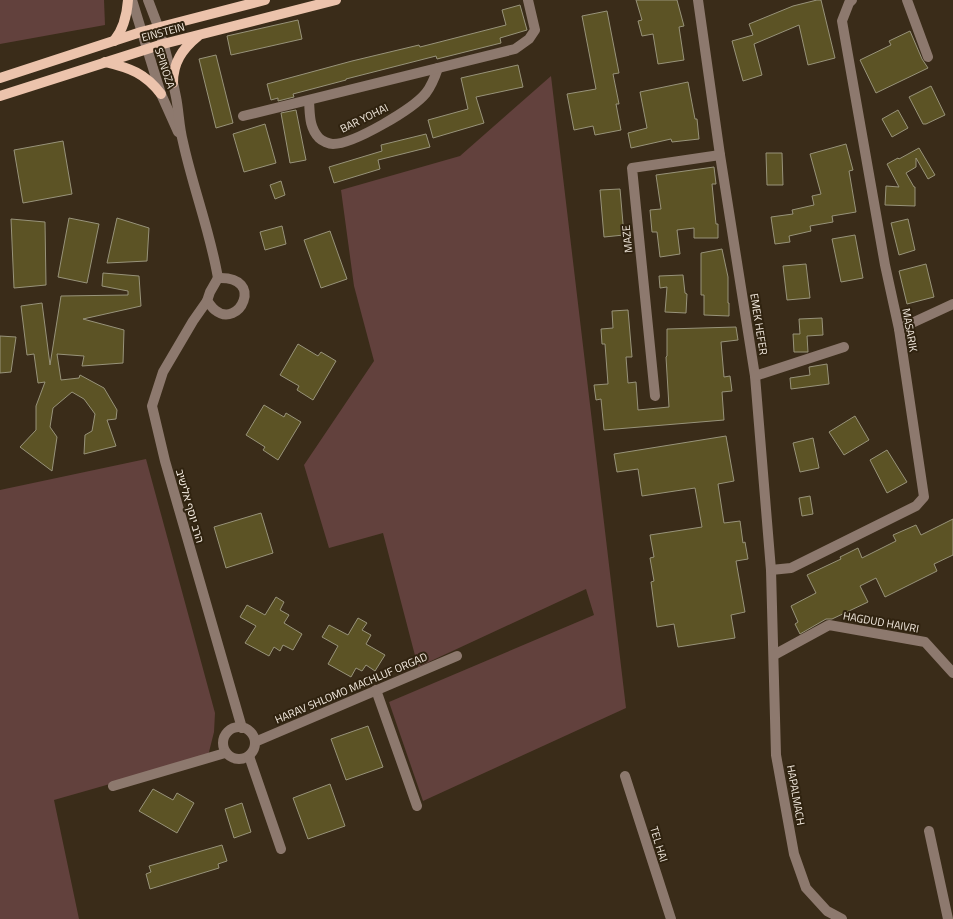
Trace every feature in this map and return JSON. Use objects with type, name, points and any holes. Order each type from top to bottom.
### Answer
[{"type":"main road","points":[[114,41],[123,26],[128,0]]},
{"type":"main road","name":"EINSTEIN","points":[[0,78],[141,32],[265,0]]},
{"type":"main road","name":"EINSTEIN","points":[[0,96],[146,48],[336,0]]},
{"type":"main road","points":[[173,84],[177,61],[181,52],[201,34]]},
{"type":"main road","points":[[105,62],[145,76],[161,94]]},
{"type":"street","name":"SPINOZA","points":[[132,0],[161,94],[183,141]]},
{"type":"street","name":"SPINOZA","points":[[148,0],[163,44],[173,84],[183,141],[214,253],[218,278]]},
{"type":"street","points":[[242,116],[310,101],[516,49],[529,39],[535,30],[528,0]]},
{"type":"street","name":"EMEK HEFER","points":[[698,0],[720,155],[755,376],[771,570],[774,655]]},
{"type":"street","name":"MASARIK","points":[[771,570],[791,568],[916,506],[924,498],[898,329],[885,265],[842,22],[848,3],[852,0]]},
{"type":"street","points":[[907,0],[928,57]]},
{"type":"street","name":"BAR YOHAI","points":[[310,101],[310,124],[320,139],[332,144],[346,142],[381,125],[416,104],[427,92],[438,68]]},
{"type":"street","name":"MAZE","points":[[655,396],[632,168],[720,155]]},
{"type":"street","points":[[218,278],[231,278],[241,284],[245,295],[244,301],[237,311],[226,314],[215,310],[207,301],[218,278]]},
{"type":"street","name":"הרב יוסף אלישיב","points":[[207,301],[193,321],[163,372],[152,406],[165,461],[242,728]]},
{"type":"street","points":[[898,329],[953,304]]},
{"type":"street","points":[[755,376],[844,347]]},
{"type":"street","name":"HAGDUD HAIVRI","points":[[774,655],[829,625],[925,642],[953,673]]},
{"type":"street","name":"HAPALMACH","points":[[774,655],[776,754],[794,854],[806,888],[827,911],[842,919]]},
{"type":"street","name":"HARAV SHLOMO MACHLUF ORGAD","points":[[255,742],[457,656]]},
{"type":"street","points":[[376,690],[417,806]]},
{"type":"street","points":[[242,728],[251,733],[255,742],[249,756],[240,760],[234,759],[225,753],[222,742],[227,732],[232,729],[242,728]]},
{"type":"street","points":[[113,786],[225,753]]},
{"type":"street","points":[[249,756],[281,849]]},
{"type":"street","name":"TEL HAI","points":[[625,776],[671,919]]},
{"type":"street","points":[[929,831],[948,919]]},
{"type":"shaded area","points":[[0,0],[104,0],[105,25],[0,44]]},
{"type":"shaded area","points":[[551,76],[626,708],[423,801],[389,702],[594,615],[586,589],[418,667],[383,533],[329,548],[304,465],[374,361],[354,286],[341,190],[460,156]]},
{"type":"shaded area","points":[[146,459],[215,713],[214,732],[208,756],[54,800],[79,919],[0,919],[0,490]]},
{"type":"building","points":[[636,0],[677,0],[684,26],[679,27],[684,60],[658,64],[653,34],[642,36],[638,21],[642,20]]},
{"type":"building","points":[[821,0],[835,58],[808,65],[799,25],[754,44],[762,75],[743,81],[732,41],[753,35],[749,24],[793,6]]},
{"type":"building","points":[[520,5],[527,30],[500,38],[501,43],[437,59],[436,56],[293,94],[294,97],[278,101],[278,98],[271,100],[267,84],[352,61],[419,45],[420,47],[506,25],[502,10]]},
{"type":"building","points":[[607,11],[619,73],[613,74],[619,104],[616,104],[621,130],[595,135],[593,126],[574,130],[567,94],[596,89],[582,16]]},
{"type":"building","points":[[298,20],[302,39],[231,55],[227,36]]},
{"type":"building","points":[[910,31],[922,59],[928,68],[876,93],[860,60],[891,45],[889,41]]},
{"type":"building","points":[[216,55],[233,123],[216,128],[199,59]]},
{"type":"building","points":[[518,65],[523,87],[476,97],[484,123],[433,138],[428,120],[468,109],[461,78]]},
{"type":"building","points":[[688,82],[695,119],[697,119],[699,139],[672,142],[671,139],[631,148],[628,133],[647,128],[640,92]]},
{"type":"building","points":[[931,86],[945,115],[923,124],[909,97]]},
{"type":"building","points":[[296,110],[306,160],[290,163],[281,113]]},
{"type":"building","points":[[898,110],[908,128],[892,137],[882,119]]},
{"type":"building","points":[[265,124],[276,163],[244,172],[233,134]]},
{"type":"building","points":[[426,134],[430,147],[378,160],[380,169],[334,183],[329,167],[382,151],[381,145]]},
{"type":"building","points":[[63,141],[72,194],[23,203],[14,150]]},
{"type":"building","points":[[846,144],[853,170],[849,171],[856,212],[832,216],[833,222],[810,226],[811,231],[789,236],[790,242],[775,244],[771,217],[793,214],[792,210],[814,205],[812,196],[821,194],[810,154]]},
{"type":"building","points":[[919,148],[935,175],[928,179],[916,158],[916,167],[906,173],[915,187],[915,206],[885,205],[886,186],[899,187],[887,164]]},
{"type":"building","points":[[766,153],[782,153],[783,185],[767,185]]},
{"type":"building","points":[[714,167],[716,184],[712,184],[716,224],[718,224],[718,238],[694,238],[694,228],[677,230],[680,254],[660,257],[657,232],[652,232],[650,210],[661,209],[656,175]]},
{"type":"building","points":[[281,181],[285,195],[275,199],[270,185]]},
{"type":"building","points":[[620,189],[624,235],[604,237],[600,190]]},
{"type":"building","points":[[69,218],[99,224],[87,283],[58,277]]},
{"type":"building","points":[[117,218],[149,228],[147,261],[107,263]]},
{"type":"building","points":[[11,219],[45,222],[46,285],[14,288]]},
{"type":"building","points":[[908,219],[915,250],[899,255],[891,223]]},
{"type":"building","points":[[282,226],[286,244],[265,250],[260,232]]},
{"type":"building","points":[[330,231],[347,279],[321,288],[304,240]]},
{"type":"building","points":[[855,235],[863,278],[841,282],[832,239]]},
{"type":"building","points":[[722,249],[728,277],[729,316],[704,315],[704,295],[701,295],[701,253]]},
{"type":"building","points":[[806,264],[810,298],[787,300],[783,266]]},
{"type":"building","points":[[926,264],[934,297],[907,304],[899,271]]},
{"type":"building","points":[[103,273],[139,276],[141,306],[83,319],[124,330],[123,363],[82,366],[84,356],[57,354],[61,380],[79,378],[80,375],[104,388],[117,410],[116,419],[107,420],[116,446],[84,454],[85,435],[92,431],[95,414],[84,399],[72,392],[53,408],[50,427],[57,437],[52,471],[20,447],[36,430],[36,406],[45,382],[38,383],[34,354],[27,355],[21,306],[42,303],[50,365],[61,296],[128,295],[128,291],[102,286]]},
{"type":"building","points":[[683,275],[685,293],[687,294],[686,313],[665,312],[667,287],[660,288],[659,276]]},
{"type":"building","points":[[628,310],[632,357],[626,357],[628,383],[636,382],[638,410],[669,407],[666,357],[667,329],[736,327],[738,340],[721,342],[724,377],[730,376],[732,391],[722,392],[724,420],[604,430],[601,399],[596,400],[594,385],[608,384],[605,344],[602,344],[601,329],[613,328],[612,311]]},
{"type":"building","points":[[822,318],[823,335],[807,336],[808,352],[794,352],[793,334],[800,334],[799,319]]},
{"type":"building","points":[[0,336],[16,337],[11,372],[0,373]]},
{"type":"building","points":[[298,344],[318,356],[321,352],[336,361],[313,400],[297,390],[299,386],[280,375]]},
{"type":"building","points":[[827,364],[829,384],[791,389],[790,378],[810,375],[809,367]]},
{"type":"building","points":[[264,405],[284,417],[286,413],[301,422],[278,460],[263,450],[265,447],[246,435]]},
{"type":"building","points":[[855,416],[869,440],[844,455],[829,432]]},
{"type":"building","points":[[726,436],[734,481],[718,484],[724,523],[740,521],[743,543],[745,542],[748,559],[736,561],[745,612],[731,615],[735,638],[678,647],[674,624],[657,627],[651,582],[654,581],[650,558],[654,557],[650,535],[702,527],[695,488],[642,496],[638,469],[617,472],[614,454]]},
{"type":"building","points":[[813,438],[819,468],[800,472],[793,443]]},
{"type":"building","points":[[887,450],[907,482],[887,493],[870,460]]},
{"type":"building","points":[[810,496],[813,514],[802,516],[799,498]]},
{"type":"building","points":[[261,513],[273,553],[226,568],[214,527]]},
{"type":"building","points":[[953,519],[953,555],[934,564],[937,571],[885,597],[876,578],[860,586],[868,602],[832,619],[826,619],[800,634],[795,624],[798,622],[791,606],[816,593],[807,575],[841,559],[840,557],[858,548],[862,558],[896,541],[893,535],[916,525],[921,535]]},
{"type":"building","points":[[276,597],[284,602],[280,610],[289,615],[284,623],[302,634],[293,650],[283,645],[280,651],[274,647],[269,656],[245,643],[256,626],[240,617],[247,605],[265,615]]},
{"type":"building","points":[[358,618],[367,623],[362,630],[371,635],[366,644],[385,655],[375,671],[366,665],[362,671],[356,668],[351,677],[328,664],[338,646],[322,637],[329,625],[348,635]]},
{"type":"building","points":[[368,726],[383,767],[346,780],[331,739]]},
{"type":"building","points":[[330,784],[345,826],[308,839],[293,798]]},
{"type":"building","points":[[153,789],[173,800],[177,793],[194,803],[177,833],[139,811]]},
{"type":"building","points":[[242,803],[251,832],[234,838],[225,809]]},
{"type":"building","points":[[222,845],[227,861],[218,864],[219,868],[150,889],[146,874],[151,872],[149,866]]}]
